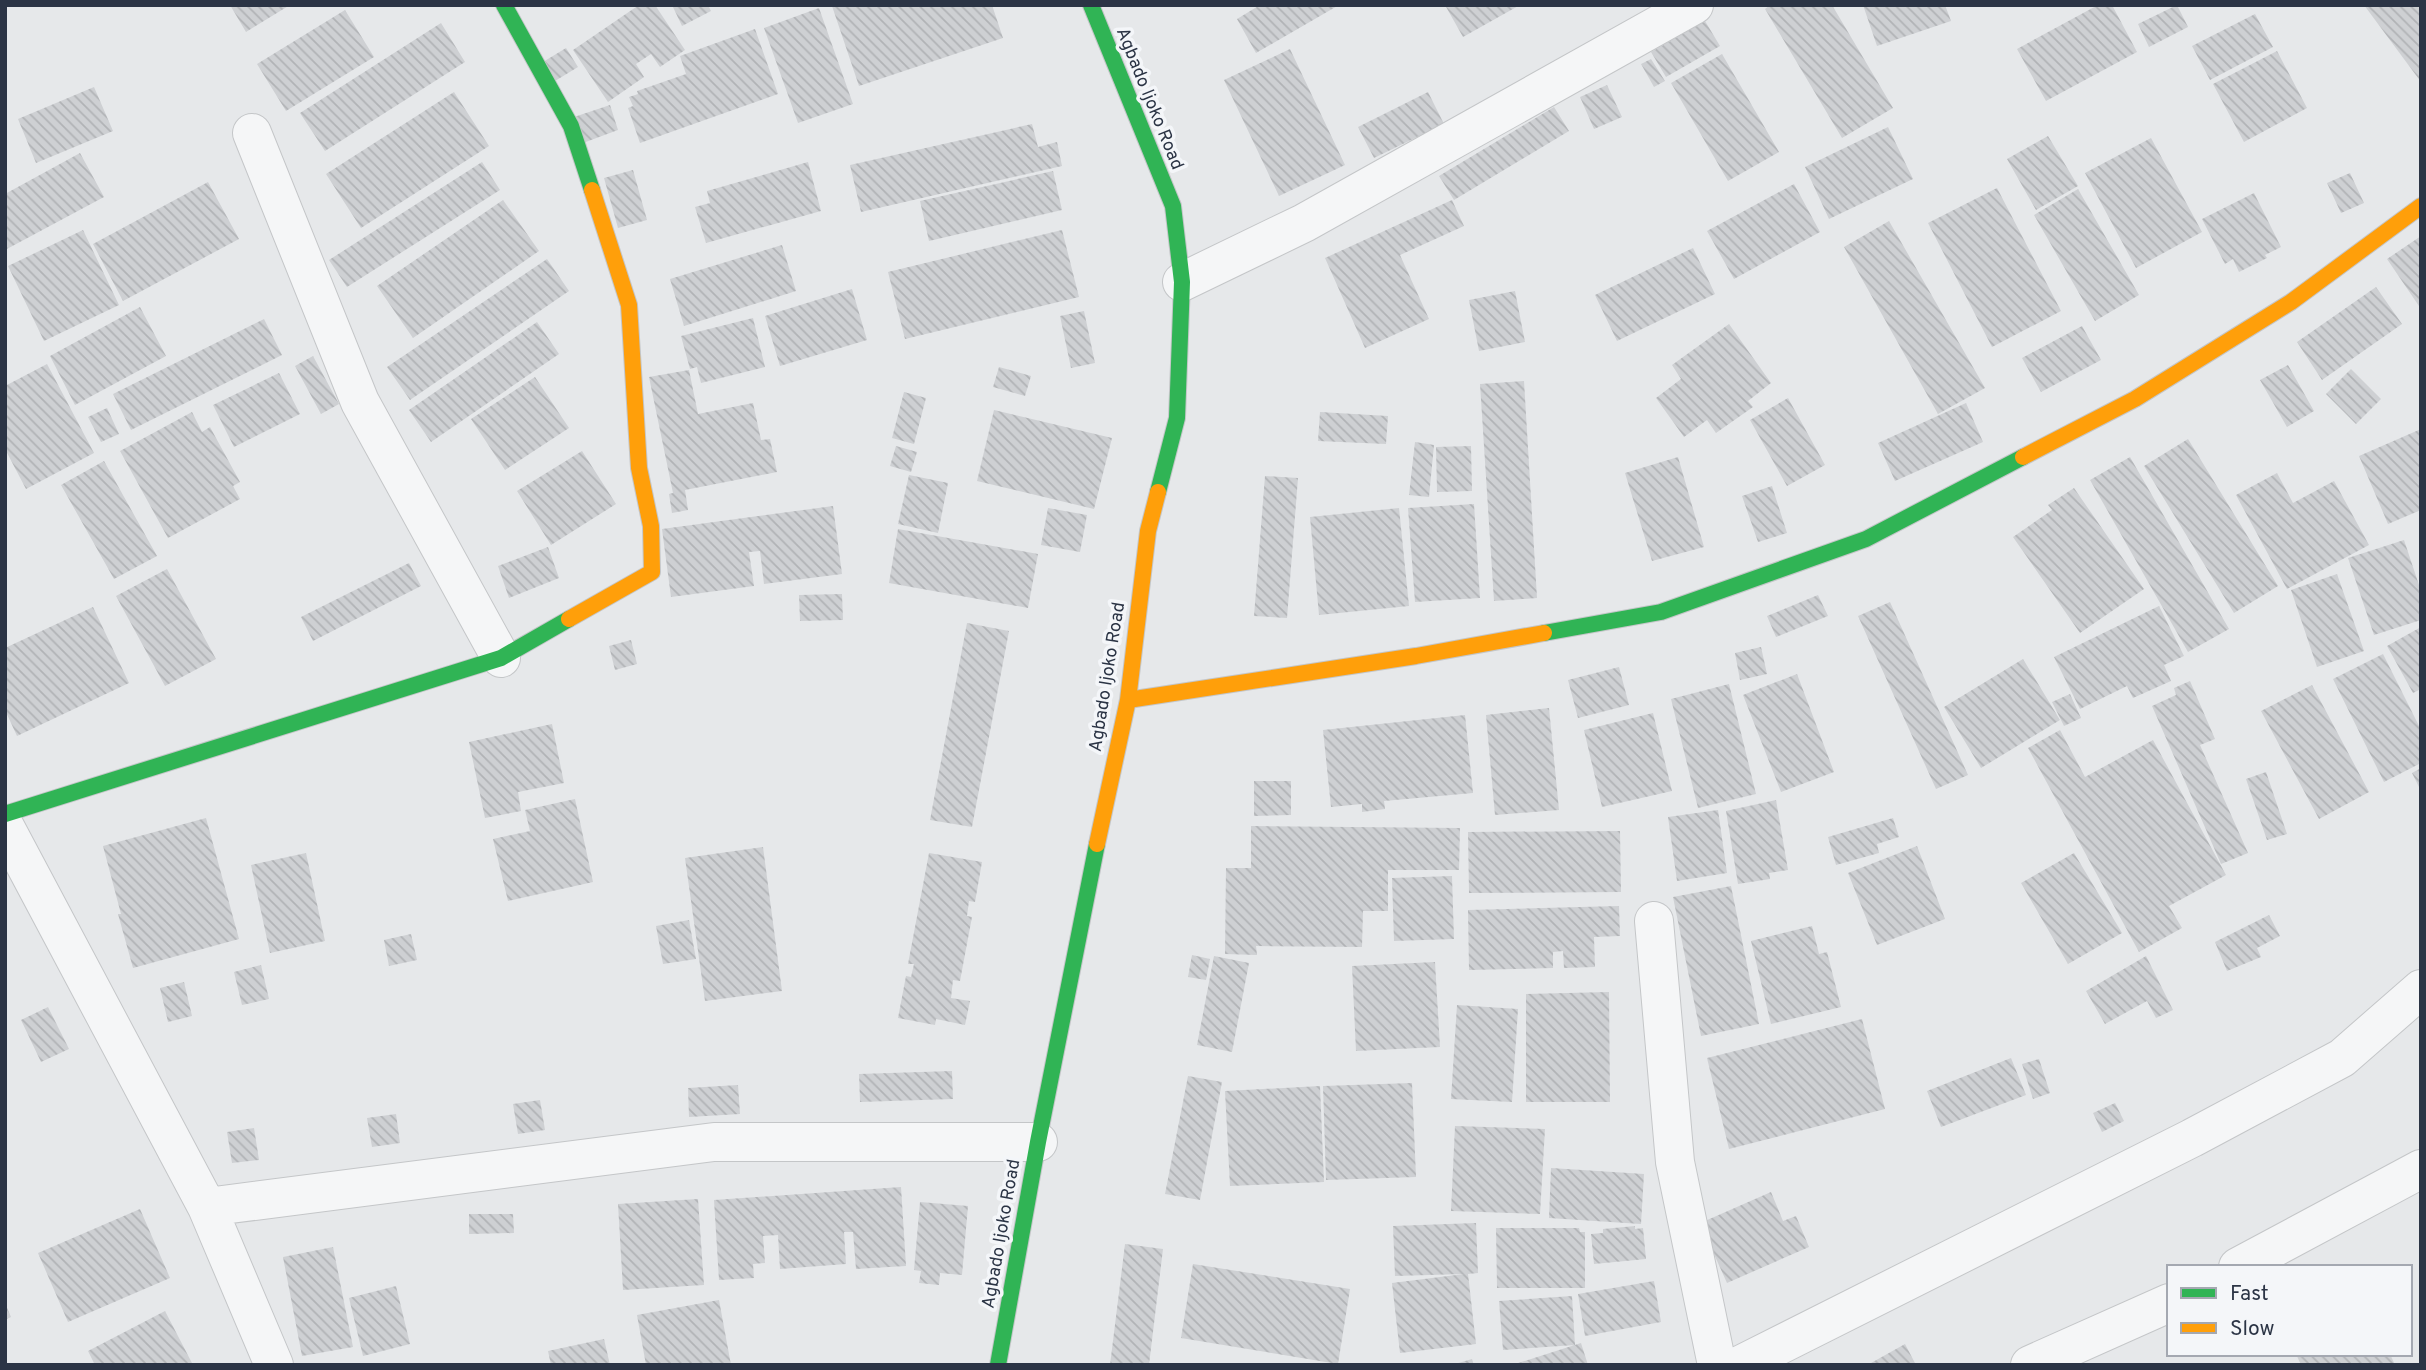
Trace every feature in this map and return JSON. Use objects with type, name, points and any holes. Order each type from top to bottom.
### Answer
[{"type":"street","points":[[5,814],[501,658],[652,572],[652,526],[639,468],[629,305],[571,126],[505,5]]},
{"type":"street","name":"Agbado Ijoko Road","points":[[998,1365],[1038,1142],[1128,700],[1148,531],[1177,418],[1182,282],[1173,206],[1091,5]]},
{"type":"street","points":[[1182,282],[1304,222],[1694,5]]},
{"type":"street","points":[[251,133],[360,402],[501,658]]},
{"type":"street","points":[[1128,700],[1416,656],[1661,612],[1866,540],[2135,399],[2291,302],[2421,206]]},
{"type":"street","points":[[5,827],[207,1207],[274,1365]]},
{"type":"street","points":[[1654,921],[1675,1163],[1717,1365]]},
{"type":"street","points":[[1740,1365],[2192,1138],[2342,1058],[2421,989]]},
{"type":"street","points":[[207,1207],[714,1142],[1038,1142]]},
{"type":"street","points":[[2242,1265],[2421,1169]]},
{"type":"street","points":[[2030,1365],[2167,1304]]},
{"type":"building","points":[[230,5],[290,5],[246,32]]},
{"type":"building","points":[[639,5],[655,5],[685,50],[660,67],[651,54],[636,64],[644,77],[608,102],[573,50]]},
{"type":"building","points":[[672,5],[708,5],[711,11],[682,26]]},
{"type":"building","points":[[992,5],[1003,38],[859,86],[832,6]]},
{"type":"building","points":[[1260,5],[1339,5],[1256,53],[1237,19]]},
{"type":"building","points":[[1445,5],[1520,5],[1463,37]]},
{"type":"building","points":[[1770,5],[1832,5],[1893,108],[1842,138],[1765,9]]},
{"type":"building","points":[[1863,5],[1945,5],[1951,21],[1877,46]]},
{"type":"building","points":[[2098,5],[2112,5],[2137,52],[2046,101],[2017,49]]},
{"type":"building","points":[[2177,5],[2188,27],[2149,47],[2138,24]]},
{"type":"building","points":[[2364,5],[2421,5],[2421,82]]},
{"type":"building","points":[[819,8],[853,104],[798,123],[764,28]]},
{"type":"building","points":[[345,10],[374,57],[286,111],[257,64]]},
{"type":"building","points":[[2255,14],[2273,47],[2210,80],[2192,46]]},
{"type":"building","points":[[1705,21],[1720,46],[1666,77],[1651,52]]},
{"type":"building","points":[[441,23],[465,62],[325,151],[300,113]]},
{"type":"building","points":[[755,29],[778,94],[640,143],[628,108],[633,106],[629,97],[638,94],[637,91],[686,74],[680,56]]},
{"type":"building","points":[[566,48],[578,67],[555,81],[543,62]]},
{"type":"building","points":[[1290,49],[1345,165],[1279,196],[1224,80]]},
{"type":"building","points":[[2277,51],[2307,108],[2244,142],[2213,84]]},
{"type":"building","points":[[1722,54],[1779,152],[1728,181],[1671,83]]},
{"type":"building","points":[[1651,59],[1665,81],[1654,87],[1641,64]]},
{"type":"building","points":[[1607,85],[1622,117],[1594,129],[1580,97]]},
{"type":"building","points":[[94,87],[113,131],[36,163],[18,119]]},
{"type":"building","points":[[454,92],[489,146],[361,228],[326,174]]},
{"type":"building","points":[[1428,92],[1444,124],[1374,158],[1358,127]]},
{"type":"building","points":[[610,105],[618,130],[583,143],[574,117]]},
{"type":"building","points":[[1554,107],[1569,131],[1454,200],[1439,176]]},
{"type":"building","points":[[1032,124],[1038,147],[1057,142],[1062,166],[861,212],[850,165]]},
{"type":"building","points":[[1888,127],[1913,179],[1829,219],[1805,167]]},
{"type":"building","points":[[2048,136],[2078,186],[2036,210],[2007,159]]},
{"type":"building","points":[[2151,138],[2202,232],[2136,268],[2085,173]]},
{"type":"building","points":[[80,153],[104,197],[5,250],[5,194]]},
{"type":"building","points":[[482,162],[500,190],[347,287],[329,260]]},
{"type":"building","points":[[808,162],[821,211],[706,243],[695,207],[710,203],[707,191]]},
{"type":"building","points":[[633,170],[647,220],[618,228],[604,178]]},
{"type":"building","points":[[1053,171],[1062,210],[929,241],[920,201]]},
{"type":"building","points":[[2350,173],[2364,203],[2341,213],[2327,183]]},
{"type":"building","points":[[208,182],[239,239],[123,301],[93,244]]},
{"type":"building","points":[[1794,184],[1820,232],[1734,279],[1707,231]]},
{"type":"building","points":[[1997,188],[2061,311],[1992,347],[1928,223]]},
{"type":"building","points":[[2078,189],[2139,295],[2095,321],[2034,215]]},
{"type":"building","points":[[2254,193],[2281,247],[2265,255],[2267,258],[2239,272],[2233,259],[2225,264],[2202,219]]},
{"type":"building","points":[[503,200],[539,251],[413,338],[377,286]]},
{"type":"building","points":[[1452,200],[1464,226],[1400,255],[1429,319],[1365,348],[1325,258]]},
{"type":"building","points":[[1889,221],[1985,388],[1938,414],[1844,247]]},
{"type":"building","points":[[83,230],[119,305],[44,341],[8,266]]},
{"type":"building","points":[[1062,230],[1079,297],[905,339],[888,272]]},
{"type":"building","points":[[2421,236],[2421,309],[2387,259]]},
{"type":"building","points":[[782,245],[796,291],[684,326],[670,279]]},
{"type":"building","points":[[1693,248],[1715,294],[1617,341],[1595,295]]},
{"type":"building","points":[[547,259],[569,291],[410,400],[387,367]]},
{"type":"building","points":[[2376,287],[2402,324],[2322,380],[2297,342]]},
{"type":"building","points":[[852,289],[867,340],[780,366],[765,316]]},
{"type":"building","points":[[1515,291],[1525,342],[1479,351],[1469,300]]},
{"type":"building","points":[[140,307],[166,356],[75,405],[50,356]]},
{"type":"building","points":[[1084,311],[1095,363],[1071,368],[1060,316]]},
{"type":"building","points":[[753,318],[765,367],[701,383],[697,367],[690,369],[681,336]]},
{"type":"building","points":[[264,319],[282,355],[131,430],[113,394]]},
{"type":"building","points":[[537,322],[559,354],[431,442],[409,410]]},
{"type":"building","points":[[1729,324],[1771,383],[1748,401],[1753,407],[1716,433],[1707,420],[1684,437],[1656,398],[1681,379],[1672,365]]},
{"type":"building","points":[[2082,326],[2101,360],[2041,392],[2022,358]]},
{"type":"building","points":[[313,356],[339,404],[321,414],[295,366]]},
{"type":"building","points":[[47,364],[94,453],[26,489],[5,449],[5,386]]},
{"type":"building","points":[[2288,365],[2314,411],[2287,427],[2260,380]]},
{"type":"building","points":[[999,367],[1031,376],[1025,396],[993,387]]},
{"type":"building","points":[[2351,369],[2381,399],[2356,424],[2326,394]]},
{"type":"building","points":[[689,370],[698,414],[753,403],[761,440],[770,439],[777,472],[685,490],[688,510],[672,513],[669,494],[673,493],[649,377]]},
{"type":"building","points":[[279,373],[300,414],[234,447],[213,405]]},
{"type":"building","points":[[535,377],[569,428],[505,470],[471,419]]},
{"type":"building","points":[[1524,381],[1537,598],[1494,601],[1480,384]]},
{"type":"building","points":[[904,392],[926,398],[914,444],[892,438]]},
{"type":"building","points":[[1788,398],[1825,465],[1787,486],[1750,420]]},
{"type":"building","points":[[1966,403],[1983,442],[1895,481],[1878,443]]},
{"type":"building","points":[[107,408],[119,434],[101,442],[88,417]]},
{"type":"building","points":[[994,410],[1112,438],[1094,509],[977,481]]},
{"type":"building","points":[[192,412],[202,432],[210,427],[240,482],[233,486],[240,499],[168,538],[120,451]]},
{"type":"building","points":[[1320,412],[1388,416],[1386,444],[1318,441]]},
{"type":"building","points":[[2421,429],[2421,510],[2388,524],[2359,456]]},
{"type":"building","points":[[2188,439],[2278,586],[2234,613],[2144,466]]},
{"type":"building","points":[[1415,442],[1434,445],[1429,497],[1409,495]]},
{"type":"building","points":[[896,446],[917,452],[911,472],[890,466]]},
{"type":"building","points":[[1471,446],[1472,491],[1437,492],[1436,447]]},
{"type":"building","points":[[582,451],[616,504],[551,545],[517,491]]},
{"type":"building","points":[[1678,457],[1704,547],[1652,561],[1625,473]]},
{"type":"building","points":[[2130,457],[2229,629],[2188,652],[2090,480]]},
{"type":"building","points":[[104,461],[157,556],[114,579],[61,485]]},
{"type":"building","points":[[2277,473],[2293,503],[2334,481],[2369,545],[2287,589],[2236,495]]},
{"type":"building","points":[[909,475],[948,483],[938,533],[898,524]]},
{"type":"building","points":[[1265,476],[1298,478],[1287,618],[1254,616]]},
{"type":"building","points":[[1772,486],[1787,533],[1758,542],[1742,496]]},
{"type":"building","points":[[2074,488],[2144,589],[2080,633],[2013,537],[2052,510],[2048,505]]},
{"type":"building","points":[[1474,504],[1480,598],[1415,602],[1408,508]]},
{"type":"building","points":[[833,506],[842,574],[764,584],[760,551],[749,552],[754,586],[671,597],[662,529]]},
{"type":"building","points":[[1048,508],[1087,515],[1080,552],[1041,545]]},
{"type":"building","points":[[1399,508],[1409,606],[1319,615],[1310,517]]},
{"type":"building","points":[[898,529],[1038,554],[1028,608],[889,583]]},
{"type":"building","points":[[2404,540],[2421,591],[2421,620],[2374,635],[2348,558]]},
{"type":"building","points":[[548,547],[559,578],[509,598],[498,566]]},
{"type":"building","points":[[409,563],[421,586],[313,641],[301,617]]},
{"type":"building","points":[[167,569],[216,659],[165,686],[116,596]]},
{"type":"building","points":[[2337,574],[2364,651],[2317,667],[2291,590]]},
{"type":"building","points":[[842,594],[843,620],[800,621],[799,595]]},
{"type":"building","points":[[1818,595],[1828,616],[1776,637],[1767,616]]},
{"type":"building","points":[[1890,602],[1968,775],[1936,789],[1858,616]]},
{"type":"building","points":[[2159,606],[2184,656],[2164,665],[2171,681],[2133,698],[2127,686],[2080,709],[2054,657]]},
{"type":"building","points":[[93,607],[129,683],[17,736],[5,710],[5,648]]},
{"type":"building","points":[[967,623],[1009,631],[972,827],[930,820]]},
{"type":"building","points":[[2421,627],[2421,689],[2413,693],[2387,646]]},
{"type":"building","points":[[631,640],[637,664],[615,670],[609,646]]},
{"type":"building","points":[[1761,647],[1767,674],[1740,680],[1735,653]]},
{"type":"building","points":[[2383,654],[2421,730],[2421,763],[2384,782],[2333,679]]},
{"type":"building","points":[[2023,659],[2060,720],[1981,768],[1944,707]]},
{"type":"building","points":[[1619,667],[1629,705],[1578,718],[1568,680]]},
{"type":"building","points":[[1797,674],[1834,772],[1781,792],[1743,695]]},
{"type":"building","points":[[2190,681],[2215,739],[2200,745],[2248,853],[2221,864],[2152,706],[2176,695],[2174,688]]},
{"type":"building","points":[[1729,684],[1756,794],[1698,808],[1671,699]]},
{"type":"building","points":[[2312,685],[2369,792],[2319,819],[2261,711]]},
{"type":"building","points":[[2070,694],[2081,718],[2064,726],[2052,702]]},
{"type":"building","points":[[1549,708],[1559,810],[1495,815],[1486,715]]},
{"type":"building","points":[[1653,713],[1672,791],[1602,807],[1584,730]]},
{"type":"building","points":[[1465,715],[1473,793],[1384,801],[1385,809],[1362,812],[1362,804],[1331,807],[1323,730]]},
{"type":"building","points":[[552,724],[564,783],[518,792],[521,811],[485,818],[469,742]]},
{"type":"building","points":[[2060,730],[2085,777],[2153,740],[2226,875],[2169,906],[2182,928],[2139,952],[2028,748]]},
{"type":"building","points":[[2421,768],[2421,791],[2412,773]]},
{"type":"building","points":[[2266,772],[2287,834],[2267,840],[2246,779]]},
{"type":"building","points":[[1254,781],[1291,781],[1291,815],[1254,816]]},
{"type":"building","points":[[575,799],[593,882],[508,901],[493,839],[530,831],[525,810]]},
{"type":"building","points":[[1776,800],[1788,870],[1769,873],[1770,879],[1738,884],[1726,811]]},
{"type":"building","points":[[1718,810],[1727,873],[1677,881],[1668,817]]},
{"type":"building","points":[[206,818],[239,939],[133,968],[103,846]]},
{"type":"building","points":[[1893,818],[1899,837],[1877,844],[1879,853],[1836,865],[1828,837]]},
{"type":"building","points":[[1251,826],[1460,828],[1459,870],[1388,870],[1388,911],[1363,911],[1362,947],[1256,946],[1257,955],[1225,954],[1226,868],[1251,868]]},
{"type":"building","points":[[1620,831],[1621,892],[1469,893],[1468,832]]},
{"type":"building","points":[[1917,846],[1945,919],[1877,945],[1848,873]]},
{"type":"building","points":[[763,847],[782,991],[705,1001],[685,858]]},
{"type":"building","points":[[306,853],[325,941],[270,953],[251,865]]},
{"type":"building","points":[[929,853],[982,862],[975,902],[969,901],[967,916],[972,917],[960,981],[953,980],[951,998],[970,1001],[965,1025],[936,1019],[935,1025],[898,1018],[906,976],[911,977],[914,964],[908,964]]},
{"type":"building","points":[[2074,853],[2122,933],[2068,964],[2021,883]]},
{"type":"building","points":[[1452,876],[1454,939],[1394,941],[1392,878]]},
{"type":"building","points":[[1731,886],[1759,1024],[1701,1036],[1673,897]]},
{"type":"building","points":[[1619,906],[1620,936],[1594,937],[1595,967],[1564,968],[1563,951],[1553,952],[1553,968],[1469,970],[1468,910]]},
{"type":"building","points":[[2269,915],[2280,936],[2257,948],[2261,957],[2227,971],[2215,942]]},
{"type":"building","points":[[689,920],[696,959],[663,964],[656,926]]},
{"type":"building","points":[[1812,926],[1819,954],[1827,952],[1841,1007],[1771,1024],[1751,941]]},
{"type":"building","points":[[411,934],[417,960],[389,966],[384,940]]},
{"type":"building","points":[[1192,955],[1210,959],[1206,980],[1188,977]]},
{"type":"building","points":[[1214,956],[1249,963],[1232,1052],[1197,1045]]},
{"type":"building","points":[[2146,956],[2173,1010],[2156,1018],[2147,1001],[2105,1024],[2086,991]]},
{"type":"building","points":[[1435,962],[1440,1047],[1356,1051],[1352,966]]},
{"type":"building","points":[[261,965],[269,999],[242,1005],[234,972]]},
{"type":"building","points":[[184,982],[192,1016],[168,1022],[160,988]]},
{"type":"building","points":[[1609,992],[1610,1102],[1526,1102],[1526,994]]},
{"type":"building","points":[[1457,1005],[1518,1009],[1512,1102],[1451,1099]]},
{"type":"building","points":[[48,1007],[69,1049],[41,1062],[21,1020]]},
{"type":"building","points":[[1862,1019],[1885,1109],[1729,1149],[1707,1058]]},
{"type":"building","points":[[2011,1058],[2026,1095],[1941,1127],[1927,1091]]},
{"type":"building","points":[[2039,1059],[2050,1093],[2033,1099],[2022,1064]]},
{"type":"building","points":[[952,1071],[953,1099],[860,1102],[859,1074]]},
{"type":"building","points":[[1188,1076],[1222,1082],[1200,1200],[1165,1194]]},
{"type":"building","points":[[1412,1083],[1416,1177],[1326,1180],[1323,1086]]},
{"type":"building","points":[[738,1085],[740,1114],[689,1117],[688,1088]]},
{"type":"building","points":[[1320,1086],[1324,1182],[1230,1186],[1225,1091]]},
{"type":"building","points":[[540,1100],[545,1130],[518,1134],[513,1104]]},
{"type":"building","points":[[2115,1103],[2124,1121],[2102,1132],[2093,1113]]},
{"type":"building","points":[[396,1114],[400,1143],[372,1147],[367,1118]]},
{"type":"building","points":[[1455,1126],[1545,1129],[1540,1214],[1451,1211]]},
{"type":"building","points":[[254,1128],[259,1160],[232,1163],[227,1132]]},
{"type":"building","points":[[1551,1168],[1644,1174],[1641,1224],[1549,1218]]},
{"type":"building","points":[[901,1187],[906,1266],[856,1269],[853,1232],[844,1232],[846,1264],[780,1269],[778,1235],[763,1236],[765,1263],[753,1264],[754,1278],[719,1280],[714,1200]]},
{"type":"building","points":[[1771,1192],[1783,1221],[1796,1216],[1809,1247],[1727,1283],[1705,1234],[1709,1232],[1705,1221]]},
{"type":"building","points":[[698,1199],[704,1285],[623,1290],[618,1204]]},
{"type":"building","points":[[920,1202],[968,1206],[962,1275],[940,1273],[939,1285],[919,1283],[921,1271],[914,1270]]},
{"type":"building","points":[[140,1209],[170,1278],[68,1322],[38,1253]]},
{"type":"building","points":[[469,1214],[513,1214],[514,1233],[469,1234]]},
{"type":"building","points":[[1476,1223],[1478,1273],[1468,1274],[1476,1344],[1400,1353],[1392,1283],[1464,1274],[1395,1276],[1393,1226]]},
{"type":"building","points":[[1635,1226],[1635,1229],[1643,1228],[1646,1259],[1594,1264],[1591,1234],[1603,1233],[1603,1229]]},
{"type":"building","points":[[1496,1228],[1579,1228],[1580,1232],[1585,1232],[1585,1288],[1497,1288]]},
{"type":"building","points":[[1125,1244],[1163,1249],[1149,1365],[1110,1365]]},
{"type":"building","points":[[333,1247],[353,1347],[302,1356],[283,1257]]},
{"type":"building","points":[[1193,1264],[1350,1289],[1338,1364],[1181,1338]]},
{"type":"building","points":[[1654,1281],[1661,1322],[1585,1336],[1578,1294]]},
{"type":"building","points":[[396,1286],[410,1344],[363,1356],[349,1298]]},
{"type":"building","points":[[1572,1296],[1575,1345],[1503,1350],[1499,1301]]},
{"type":"building","points":[[719,1300],[731,1365],[646,1365],[637,1315]]},
{"type":"building","points":[[5,1303],[11,1317],[5,1320]]},
{"type":"building","points":[[165,1311],[193,1365],[95,1365],[88,1351]]},
{"type":"building","points":[[604,1339],[610,1365],[551,1365],[548,1351]]},
{"type":"building","points":[[1581,1343],[1588,1365],[1515,1365],[1515,1364]]},
{"type":"building","points":[[1905,1344],[1916,1365],[1872,1365],[1871,1363]]},
{"type":"building","points":[[2297,1356],[2391,1356],[2395,1365],[2301,1365]]},
{"type":"building","points":[[1472,1359],[1474,1365],[1455,1365],[1455,1364]]},
{"type":"traffic: fast","points":[[504,5],[571,126],[592,190]]},
{"type":"traffic: fast","points":[[1091,5],[1173,206],[1182,282],[1177,418],[1158,492]]},
{"type":"traffic: fast","points":[[1544,633],[1661,612],[1866,539],[2023,457]]},
{"type":"traffic: fast","points":[[5,814],[501,658],[569,619]]},
{"type":"traffic: fast","points":[[998,1365],[1038,1142],[1097,844]]},
{"type":"traffic: slow","points":[[569,619],[652,572],[651,526],[639,468],[629,305],[592,190]]},
{"type":"traffic: slow","points":[[2023,457],[2135,399],[2291,302],[2421,206]]},
{"type":"traffic: slow","points":[[1097,844],[1128,700],[1148,531],[1158,492]]},
{"type":"traffic: slow","points":[[1128,700],[1416,656],[1544,633]]}]
